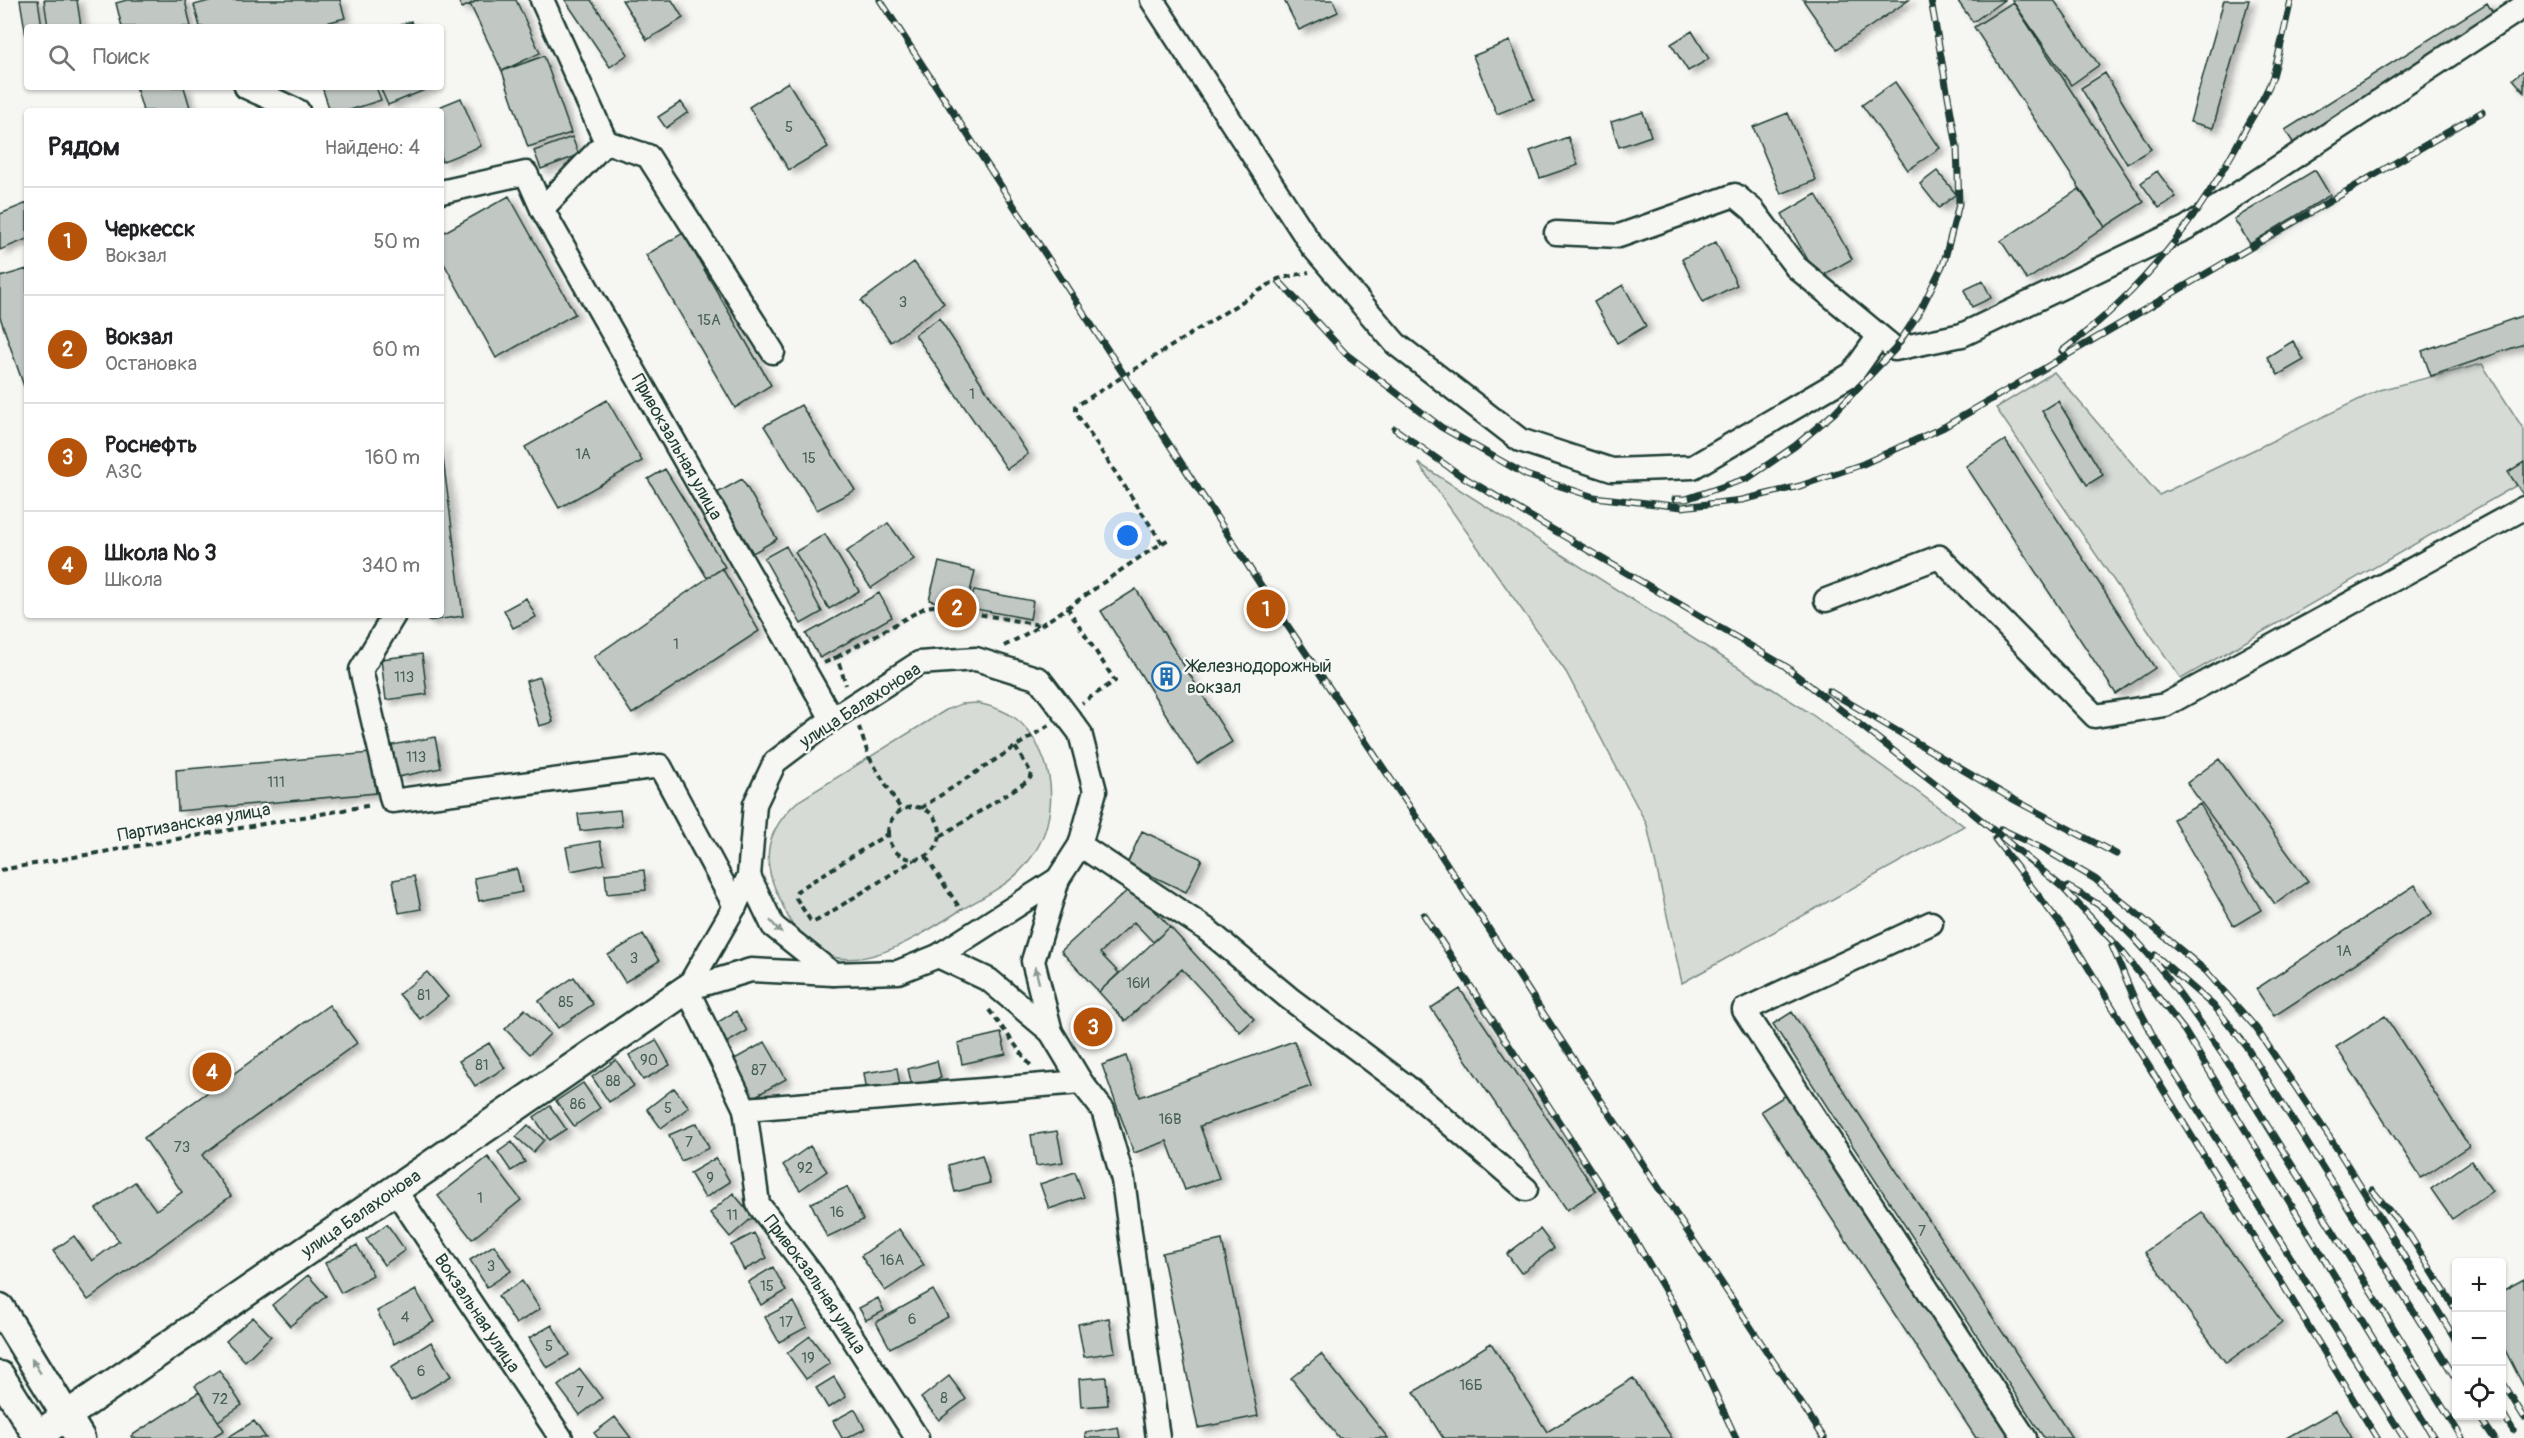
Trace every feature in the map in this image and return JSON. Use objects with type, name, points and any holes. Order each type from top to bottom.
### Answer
[{"type":"main road","name":"улица Балахонова","points":[[37,1437],[73,1427],[395,1190],[687,990]]},
{"type":"main road","points":[[0,1308],[73,1427]]},
{"type":"main road","points":[[0,1376],[37,1437]]},
{"type":"street","points":[[542,0],[606,142],[648,156],[773,352]]},
{"type":"street","points":[[1152,0],[1312,246],[1396,344],[1520,441],[1612,470],[1693,468],[1852,374],[1879,336]]},
{"type":"street","points":[[1556,233],[1619,236],[1735,195],[1753,210],[1796,267],[1895,349],[1962,335],[2186,228],[2524,6]]},
{"type":"street","points":[[252,90],[292,108]]},
{"type":"street","points":[[542,209],[606,142]]},
{"type":"street","name":"Привокзальная улица","points":[[444,191],[526,173],[542,209],[832,719]]},
{"type":"street","points":[[1826,600],[1939,556],[2096,716],[2165,705],[2524,508]]},
{"type":"street","points":[[392,618],[361,670],[392,801],[660,766],[735,906]]},
{"type":"street","name":"улица Балахонова","points":[[976,659],[1039,679],[1080,733],[1095,791],[1080,845],[1058,879],[938,956],[898,972],[833,974],[752,970],[687,990],[735,906],[749,876],[754,804],[775,762],[832,719],[919,663],[976,659]]},
{"type":"street","points":[[1080,845],[1206,929],[1289,999],[1406,1086],[1526,1189]]},
{"type":"street","points":[[749,876],[773,926],[833,974]]},
{"type":"street","points":[[1058,879],[1033,962],[1051,1032],[1081,1082],[1103,1110],[1123,1180],[1158,1438]]},
{"type":"street","points":[[1931,923],[1744,1010],[2025,1438]]},
{"type":"street","points":[[938,956],[989,981],[1051,1032]]},
{"type":"street","name":"Привокзальная улица","points":[[687,990],[745,1109],[758,1204],[813,1276],[917,1438]]},
{"type":"street","points":[[745,1109],[1081,1082]]},
{"type":"street","name":"Вокзальная улица","points":[[395,1190],[561,1438]]},
{"type":"path","points":[[1162,543],[1076,413],[1076,406],[1278,279],[1313,271],[1328,263]]},
{"type":"path","points":[[976,659],[1022,637],[1169,539]]},
{"type":"path","points":[[837,657],[926,607],[933,606],[1040,625]]},
{"type":"path","points":[[941,836],[1029,780],[1032,774],[1030,769],[1015,747]]},
{"type":"path","name":"Партизанская улица","points":[[0,870],[392,801]]},
{"type":"path","points":[[889,833],[797,891],[795,898],[810,920],[814,922],[818,920],[936,848],[941,836],[939,824],[932,813],[921,808],[908,808],[897,814],[890,824],[892,848],[902,856],[914,860]]},
{"type":"path","points":[[926,856],[961,910]]},
{"type":"path","points":[[983,1003],[1044,1084]]},
{"type":"shaded area","points":[[2482,364],[2524,430],[2524,481],[2181,679],[1996,408],[2054,372],[2159,495],[2379,390]]},
{"type":"shaded area","points":[[1418,463],[1807,711],[1964,826],[1682,983],[1647,825],[1566,672]]},
{"type":"shaded area","points":[[977,703],[999,709],[1016,719],[1029,732],[1041,752],[1050,780],[1051,795],[1047,824],[1035,851],[1020,871],[1005,884],[929,930],[891,949],[871,956],[852,959],[833,957],[815,950],[802,939],[793,926],[772,882],[768,857],[773,834],[779,823],[797,802],[946,710],[961,704]]},
{"type":"building","points":[[20,0],[38,0],[42,24],[24,24]]},
{"type":"building","points":[[44,0],[77,0],[81,24],[48,24]]},
{"type":"building","points":[[127,0],[185,0],[190,24],[121,24],[116,3]]},
{"type":"building","points":[[213,0],[340,0],[345,18],[322,24],[199,24],[194,5]]},
{"type":"building","points":[[458,0],[479,0],[462,8]]},
{"type":"building","points":[[479,0],[516,0],[540,53],[502,71],[470,4]]},
{"type":"building","points":[[565,0],[591,0],[628,54],[610,67]]},
{"type":"building","points":[[622,0],[672,0],[683,18],[647,40]]},
{"type":"building","points":[[1284,0],[1333,0],[1338,12],[1299,30]]},
{"type":"building","points":[[1803,0],[1909,0],[1837,49]]},
{"type":"building","points":[[1957,0],[2004,0],[1973,22]]},
{"type":"building","points":[[2012,0],[2054,0],[2099,65],[2071,85]]},
{"type":"building","points":[[2224,0],[2249,0],[2213,128],[2190,122]]},
{"type":"building","points":[[2013,2],[2144,202],[2105,227],[1974,27]]},
{"type":"building","points":[[2487,3],[2498,21],[2296,147],[2285,130]]},
{"type":"building","points":[[1692,31],[1709,59],[1688,71],[1671,44]]},
{"type":"building","points":[[1510,41],[1534,99],[1497,114],[1473,56]]},
{"type":"building","points":[[544,56],[571,133],[528,147],[502,71]]},
{"type":"building","points":[[2524,70],[2524,92],[2513,79]]},
{"type":"building","points":[[2105,73],[2151,149],[2127,164],[2081,88]]},
{"type":"building","points":[[788,82],[828,147],[789,170],[749,107]]},
{"type":"building","points":[[1895,82],[1940,148],[1908,170],[1862,105]]},
{"type":"building","points":[[137,90],[185,90],[190,108],[142,108]]},
{"type":"building","points":[[323,90],[377,90],[381,100],[356,108],[329,108]]},
{"type":"building","points":[[381,90],[425,90],[388,105]]},
{"type":"building","points":[[461,98],[481,146],[444,161],[444,108],[436,108]]},
{"type":"building","points":[[681,102],[688,112],[666,128],[658,117]]},
{"type":"building","points":[[1643,112],[1651,136],[1619,147],[1611,122]]},
{"type":"building","points":[[1788,113],[1816,180],[1781,194],[1753,127]]},
{"type":"building","points":[[572,137],[579,155],[541,169],[534,151]]},
{"type":"building","points":[[1568,137],[1578,165],[1540,178],[1530,151]]},
{"type":"building","points":[[2315,170],[2330,195],[2250,244],[2234,219]]},
{"type":"building","points":[[1937,171],[1956,194],[1939,208],[1920,184]]},
{"type":"building","points":[[2157,171],[2176,197],[2159,208],[2141,183]]},
{"type":"building","points":[[2079,189],[2105,227],[2027,280],[2001,241]]},
{"type":"building","points":[[1816,194],[1852,259],[1818,278],[1782,214]]},
{"type":"building","points":[[509,196],[575,314],[496,358],[444,263],[444,232]]},
{"type":"building","points":[[24,204],[24,240],[0,250],[0,214]]},
{"type":"building","points":[[683,233],[771,385],[735,408],[646,255]]},
{"type":"building","points":[[1716,242],[1737,285],[1703,302],[1682,259]]},
{"type":"building","points":[[914,262],[944,303],[891,342],[861,301]]},
{"type":"building","points":[[24,270],[24,386],[0,317],[0,277]]},
{"type":"building","points":[[1983,281],[1991,298],[1972,307],[1964,290]]},
{"type":"building","points":[[1623,285],[1646,326],[1617,343],[1594,302]]},
{"type":"building","points":[[2524,315],[2524,344],[2431,376],[2422,351]]},
{"type":"building","points":[[939,318],[1028,454],[1007,469],[915,335]]},
{"type":"building","points":[[2293,341],[2304,360],[2278,375],[2267,357]]},
{"type":"building","points":[[607,400],[642,461],[559,508],[525,447]]},
{"type":"building","points":[[2058,401],[2103,475],[2087,485],[2042,411]]},
{"type":"building","points":[[801,405],[855,490],[817,510],[764,426]]},
{"type":"building","points":[[2005,440],[2155,668],[2116,694],[1966,466]]},
{"type":"building","points":[[2524,462],[2524,496],[2508,472]]},
{"type":"building","points":[[444,466],[463,616],[428,621],[428,618],[444,618]]},
{"type":"building","points":[[665,469],[725,567],[707,578],[648,479]]},
{"type":"building","points":[[742,479],[777,539],[753,553],[717,493]]},
{"type":"building","points":[[888,523],[914,559],[871,588],[846,552]]},
{"type":"building","points":[[825,534],[859,591],[829,609],[795,552]]},
{"type":"building","points":[[786,546],[822,612],[801,624],[764,558]]},
{"type":"building","points":[[939,562],[975,571],[966,609],[929,600]]},
{"type":"building","points":[[722,568],[759,631],[632,714],[594,657]]},
{"type":"building","name":"Железнодорожный вокзал","points":[[1136,589],[1232,742],[1197,764],[1101,611]]},
{"type":"building","points":[[974,590],[1033,601],[1030,619],[970,608]]},
{"type":"building","points":[[879,593],[892,617],[820,658],[806,634]]},
{"type":"building","points":[[526,598],[536,617],[513,628],[504,610]]},
{"type":"building","points":[[422,654],[427,694],[386,700],[381,659]]},
{"type":"building","points":[[540,677],[553,722],[539,726],[526,681]]},
{"type":"building","points":[[435,737],[441,768],[398,777],[392,745]]},
{"type":"building","points":[[371,753],[376,793],[178,811],[176,770]]},
{"type":"building","points":[[2219,759],[2308,881],[2275,904],[2187,783]]},
{"type":"building","points":[[2200,804],[2261,910],[2234,926],[2173,819]]},
{"type":"building","points":[[620,810],[622,826],[580,831],[578,814]]},
{"type":"building","points":[[1142,831],[1202,859],[1186,892],[1127,864]]},
{"type":"building","points":[[600,841],[605,864],[571,871],[566,847]]},
{"type":"building","points":[[517,869],[522,892],[479,901],[474,878]]},
{"type":"building","points":[[644,870],[646,890],[607,894],[605,874]]},
{"type":"building","points":[[414,876],[421,909],[399,913],[393,880]]},
{"type":"building","points":[[2415,885],[2433,913],[2274,1016],[2256,989]]},
{"type":"building","points":[[1132,886],[1170,927],[1153,942],[1134,922],[1100,953],[1119,973],[1099,992],[1061,951]]},
{"type":"building","points":[[1170,927],[1254,1019],[1240,1032],[1182,969],[1125,1021],[1099,992]]},
{"type":"building","points":[[643,934],[659,961],[625,982],[608,955]]},
{"type":"building","points":[[427,972],[448,997],[420,1019],[399,994]]},
{"type":"building","points":[[574,977],[593,1004],[558,1028],[539,1001]]},
{"type":"building","points":[[1460,989],[1596,1191],[1567,1210],[1431,1008]]},
{"type":"building","points":[[329,1005],[357,1043],[202,1155],[231,1196],[88,1300],[53,1251],[74,1236],[92,1261],[119,1241],[96,1209],[135,1182],[156,1210],[182,1192],[144,1138]]},
{"type":"building","points":[[525,1009],[550,1034],[530,1054],[505,1029]]},
{"type":"building","points":[[736,1011],[747,1031],[721,1046],[710,1027]]},
{"type":"building","points":[[1792,1012],[2072,1438],[2044,1438],[1773,1024]]},
{"type":"building","points":[[2385,1016],[2469,1146],[2421,1178],[2336,1047]]},
{"type":"building","points":[[1001,1033],[1006,1054],[962,1064],[958,1043]]},
{"type":"building","points":[[656,1040],[670,1065],[643,1080],[629,1055]]},
{"type":"building","points":[[1294,1041],[1311,1086],[1200,1126],[1219,1178],[1185,1190],[1167,1141],[1134,1153],[1102,1065],[1126,1056],[1140,1097]]},
{"type":"building","points":[[765,1042],[786,1079],[752,1098],[731,1061]]},
{"type":"building","points":[[489,1043],[505,1068],[475,1086],[459,1061]]},
{"type":"building","points":[[616,1060],[634,1086],[609,1102],[592,1077]]},
{"type":"building","points":[[937,1061],[941,1078],[912,1086],[908,1069]]},
{"type":"building","points":[[897,1068],[900,1087],[867,1092],[864,1073]]},
{"type":"building","points":[[583,1083],[600,1108],[574,1126],[556,1101]]},
{"type":"building","points":[[674,1088],[689,1107],[661,1128],[647,1109]]},
{"type":"building","points":[[1786,1095],[2012,1438],[1976,1438],[1761,1111]]},
{"type":"building","points":[[550,1106],[566,1129],[549,1140],[534,1117]]},
{"type":"building","points":[[697,1123],[709,1148],[681,1161],[669,1135]]},
{"type":"building","points":[[528,1125],[544,1140],[533,1152],[516,1137]]},
{"type":"building","points":[[1057,1131],[1063,1162],[1036,1166],[1031,1135]]},
{"type":"building","points":[[512,1142],[525,1162],[511,1171],[498,1152]]},
{"type":"building","points":[[810,1146],[827,1171],[800,1190],[783,1165]]},
{"type":"building","points":[[982,1155],[990,1183],[955,1192],[948,1165]]},
{"type":"building","points":[[488,1157],[521,1200],[472,1239],[438,1196]]},
{"type":"building","points":[[716,1158],[730,1182],[705,1198],[690,1173]]},
{"type":"building","points":[[2471,1161],[2492,1191],[2452,1219],[2431,1189]]},
{"type":"building","points":[[1075,1172],[1084,1197],[1049,1209],[1040,1184]]},
{"type":"building","points":[[847,1187],[863,1220],[827,1237],[811,1203]]},
{"type":"building","points":[[733,1193],[753,1217],[730,1237],[710,1213]]},
{"type":"building","points":[[2202,1212],[2282,1322],[2226,1363],[2145,1252]]},
{"type":"building","points":[[387,1224],[405,1250],[384,1265],[366,1239]]},
{"type":"building","points":[[899,1229],[924,1265],[885,1291],[861,1256]]},
{"type":"building","points":[[1540,1229],[1554,1248],[1521,1273],[1507,1254]]},
{"type":"building","points":[[754,1233],[767,1258],[744,1270],[731,1245]]},
{"type":"building","points":[[1222,1240],[1258,1416],[1198,1428],[1162,1253]]},
{"type":"building","points":[[357,1245],[373,1275],[341,1293],[325,1263]]},
{"type":"building","points":[[494,1245],[511,1271],[487,1287],[470,1260]]},
{"type":"building","points":[[773,1267],[786,1291],[761,1305],[748,1282]]},
{"type":"building","points":[[308,1275],[326,1296],[290,1326],[272,1305]]},
{"type":"building","points":[[2524,1279],[2524,1387],[2506,1352],[2506,1289]]},
{"type":"building","points":[[522,1281],[540,1309],[516,1324],[498,1296]]},
{"type":"building","points":[[416,1290],[434,1322],[394,1344],[377,1311]]},
{"type":"building","points":[[933,1290],[948,1317],[890,1348],[876,1322]]},
{"type":"building","points":[[878,1298],[884,1311],[866,1320],[859,1308]]},
{"type":"building","points":[[794,1302],[807,1327],[779,1342],[765,1317]]},
{"type":"building","points":[[253,1317],[271,1336],[245,1361],[226,1341]]},
{"type":"building","points":[[1109,1318],[1115,1352],[1084,1357],[1078,1324]]},
{"type":"building","points":[[552,1325],[569,1355],[547,1368],[529,1338]]},
{"type":"building","points":[[810,1336],[830,1363],[806,1379],[787,1353]]},
{"type":"building","points":[[431,1342],[451,1376],[411,1400],[391,1367]]},
{"type":"building","points":[[1491,1343],[1547,1432],[1633,1378],[1672,1438],[1443,1438],[1414,1392]]},
{"type":"building","points":[[1321,1354],[1388,1438],[1339,1438],[1291,1378]]},
{"type":"building","points":[[580,1369],[602,1398],[580,1415],[558,1386]]},
{"type":"building","points":[[219,1370],[242,1405],[218,1421],[195,1386]]},
{"type":"building","points":[[949,1376],[966,1399],[939,1420],[921,1398]]},
{"type":"building","points":[[834,1377],[846,1397],[828,1408],[816,1388]]},
{"type":"building","points":[[1106,1377],[1108,1405],[1081,1407],[1079,1379]]},
{"type":"building","points":[[199,1392],[224,1430],[211,1438],[132,1438],[131,1436]]},
{"type":"building","points":[[855,1409],[865,1429],[847,1438],[842,1438],[833,1421]]},
{"type":"building","points":[[2336,1410],[2352,1438],[2286,1438]]},
{"type":"building","points":[[615,1417],[631,1438],[598,1438],[594,1433]]},
{"type":"building","points":[[254,1421],[266,1438],[227,1438]]},
{"type":"building","points":[[1118,1427],[1120,1438],[1086,1438],[1085,1433]]},
{"type":"railway","points":[[880,0],[1273,604],[1419,821],[1824,1438]]},
{"type":"railway","points":[[1675,499],[1686,499],[1748,478],[1795,446],[1834,413],[1895,349],[1920,311],[1944,262],[1959,204],[1957,147],[1931,0]]},
{"type":"railway","points":[[2062,351],[2092,328],[2144,278],[2167,251],[2209,193],[2261,103],[2273,76],[2291,0]]},
{"type":"railway","points":[[1279,281],[1346,354],[1441,427],[1526,475],[1594,497],[1682,507],[1742,500],[1800,486],[1863,464],[1944,427],[2482,112]]},
{"type":"railway","points":[[1395,429],[1460,475],[1790,669]]},
{"type":"railway","points":[[1782,664],[1963,805],[2062,887],[2120,949],[2184,1030],[2434,1438]]},
{"type":"railway","points":[[1829,691],[2009,797],[2116,854]]},
{"type":"railway","points":[[2001,829],[2049,852],[2095,879],[2206,971],[2256,1028],[2338,1150],[2452,1334]]},
{"type":"railway","points":[[1995,839],[2067,933],[2377,1438]]},
{"type":"railway","points":[[2068,887],[2100,906],[2122,925],[2185,1001],[2227,1061],[2462,1438]]},
{"type":"railway","points":[[1424,915],[1623,1220],[1675,1307],[1736,1438]]},
{"type":"railway","points":[[2112,946],[2137,1005],[2161,1051],[2404,1438]]},
{"type":"railway","points":[[2155,955],[2216,1008],[2244,1043],[2452,1373]]},
{"type":"railway","points":[[2372,1190],[2410,1236],[2452,1304]]},
{"type":"railway","points":[[2506,1388],[2524,1417]]},
{"type":"railway","points":[[2506,1419],[2513,1430]]},
{"type":"railway","points":[[2482,1420],[2494,1438]]},
{"type":"place","name":"Вокзал","points":[[957,608]]},
{"type":"place","name":"Черкесск","points":[[1266,609]]},
{"type":"place","name":"Железнодорожный вокзал","points":[[1166,676]]},
{"type":"place","name":"Роснефть","points":[[1093,1027]]},
{"type":"place","name":"Школа № 3","points":[[212,1072]]}]
